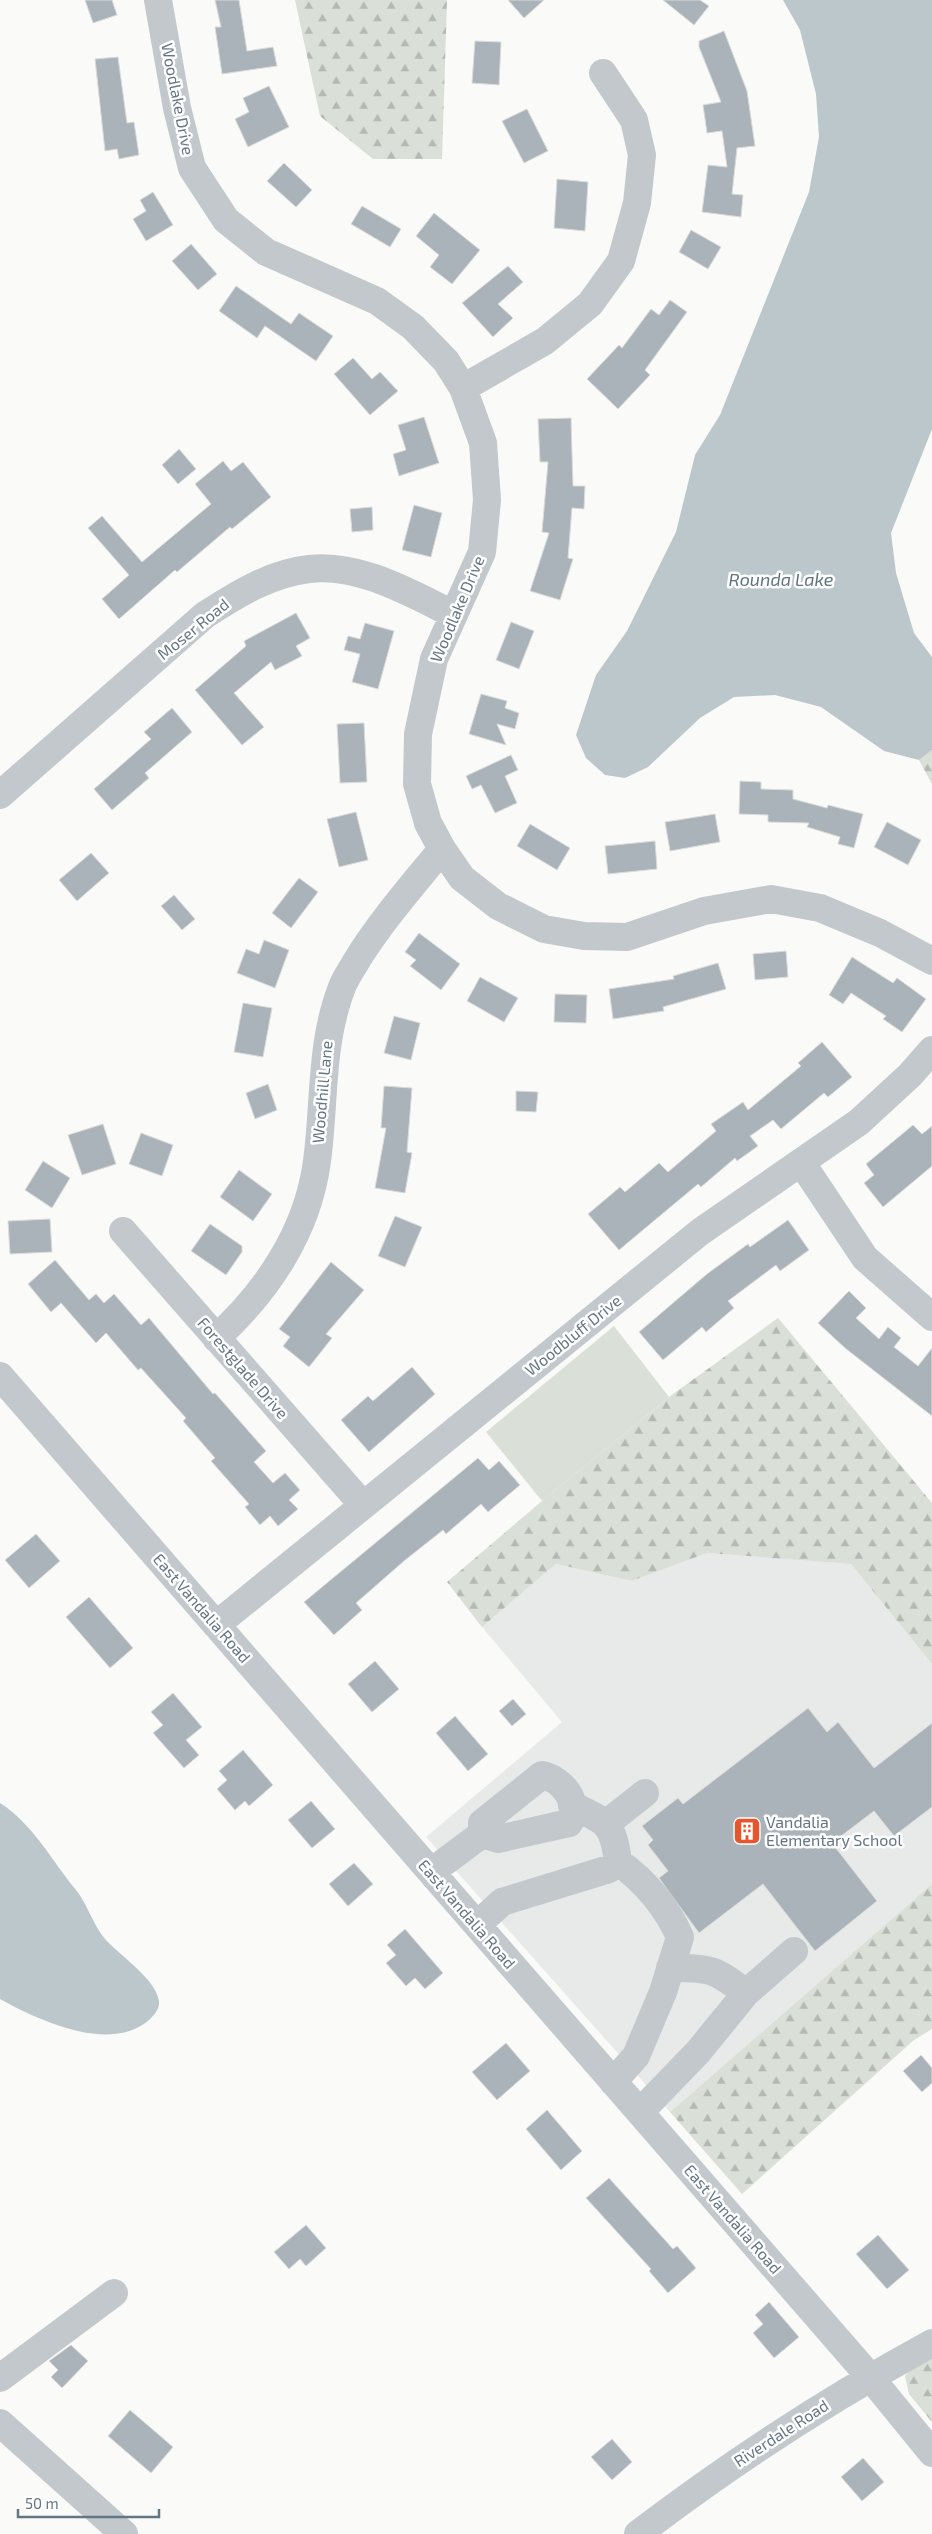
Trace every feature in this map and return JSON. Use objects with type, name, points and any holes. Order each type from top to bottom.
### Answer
[{"type":"street","name":"Woodlake Drive","points":[[158,0],[176,108],[192,168],[226,220],[266,252],[376,301],[413,327],[446,361],[462,388],[483,444],[487,500],[482,552],[434,659],[418,734],[417,784],[428,823],[442,849],[462,878],[498,906],[544,929],[584,936],[627,937],[704,911],[771,899],[820,908],[880,933],[932,961]]},
{"type":"street","points":[[462,388],[545,340],[590,304],[621,261],[637,203],[642,155],[634,120],[603,73]]},
{"type":"street","name":"Moser Road","points":[[0,795],[205,616],[236,595],[266,581],[309,569],[346,571],[394,585],[453,614]]},
{"type":"street","name":"Woodhill Lane","points":[[216,1338],[242,1315],[275,1272],[304,1216],[317,1163],[327,1032],[342,985],[371,937],[442,849]]},
{"type":"street","name":"Woodbluff Drive","points":[[216,1624],[700,1232],[858,1122],[910,1076],[932,1050]]},
{"type":"street","points":[[801,1162],[865,1258],[932,1317]]},
{"type":"street","name":"Forestglade Drive","points":[[123,1231],[363,1505]]},
{"type":"street","name":"East Vandalia Road","points":[[0,1376],[870,2377],[932,2453]]},
{"type":"street","points":[[542,1775],[561,1784],[569,1794],[572,1805],[570,1823],[498,1839],[482,1834],[482,1823],[542,1775]]},
{"type":"street","points":[[607,1823],[645,1793]]},
{"type":"street","points":[[572,1805],[607,1823],[615,1841],[618,1862],[639,1877],[674,1923],[680,1937],[636,2056],[613,2082]]},
{"type":"street","points":[[431,1872],[482,1834]]},
{"type":"street","points":[[477,1925],[502,1902],[609,1868],[618,1862]]},
{"type":"street","points":[[640,2112],[698,2052],[746,1993],[794,1951]]},
{"type":"street","points":[[670,1968],[708,1968],[746,1993]]},
{"type":"street","points":[[0,2378],[114,2293]]},
{"type":"street","name":"Riverdale Road","points":[[638,2534],[704,2483],[870,2377],[932,2343]]},
{"type":"street","points":[[0,2423],[124,2534]]},
{"type":"shaded area","points":[[707,1553],[851,1564],[932,1664],[932,1884],[670,2112],[426,1837],[562,1722],[482,1627],[556,1564],[632,1581]]},
{"type":"green space","points":[[295,0],[447,0],[442,159],[373,159],[320,116]]},
{"type":"green space","points":[[932,750],[932,784],[919,760]]},
{"type":"green space","points":[[778,1318],[932,1503],[932,1664],[851,1564],[707,1553],[632,1581],[556,1564],[482,1627],[447,1582],[669,1397]]},
{"type":"green space","points":[[614,1326],[669,1397],[542,1501],[486,1432]]},
{"type":"green space","points":[[932,1884],[932,2029],[914,2040],[742,2194],[670,2112]]},
{"type":"green space","points":[[932,2353],[932,2422],[909,2394],[905,2376],[918,2360]]},
{"type":"water","name":"Rounda Lake","points":[[783,0],[932,0],[932,429],[891,533],[896,573],[914,633],[932,657],[932,750],[919,760],[884,751],[821,707],[775,695],[734,697],[700,718],[648,767],[625,778],[605,775],[586,758],[576,735],[596,675],[627,631],[676,532],[695,455],[720,415],[809,192],[819,137],[816,94],[800,30]]},
{"type":"water","points":[[0,1803],[32,1832],[80,1896],[105,1939],[151,1984],[159,2001],[159,2007],[149,2020],[133,2030],[115,2034],[95,2034],[54,2024],[0,1999]]},
{"type":"building","points":[[85,0],[112,0],[117,15],[93,23]]},
{"type":"building","points":[[215,0],[239,0],[247,51],[273,47],[277,66],[222,74],[215,27],[221,27]]},
{"type":"building","points":[[508,0],[544,0],[524,18]]},
{"type":"building","points":[[663,0],[700,0],[709,6],[694,25]]},
{"type":"building","points":[[724,31],[747,91],[755,146],[737,148],[732,194],[743,195],[741,217],[702,212],[708,165],[727,167],[722,131],[707,133],[703,105],[721,102],[699,47],[699,41]]},
{"type":"building","points":[[475,41],[501,42],[499,85],[472,83]]},
{"type":"building","points":[[118,57],[127,123],[134,122],[139,155],[119,159],[117,149],[105,151],[95,59]]},
{"type":"building","points":[[269,86],[289,127],[248,147],[235,119],[249,112],[243,98]]},
{"type":"building","points":[[527,109],[548,151],[524,163],[502,121]]},
{"type":"building","points":[[284,163],[312,190],[296,207],[267,181]]},
{"type":"building","points":[[557,179],[588,182],[585,231],[554,228]]},
{"type":"building","points":[[153,192],[173,225],[146,241],[133,219],[146,211],[140,200]]},
{"type":"building","points":[[362,206],[401,229],[390,247],[351,224]]},
{"type":"building","points":[[434,213],[480,250],[452,284],[430,267],[439,255],[416,236]]},
{"type":"building","points":[[691,230],[721,247],[708,269],[679,252]]},
{"type":"building","points":[[191,244],[217,274],[198,290],[172,261]]},
{"type":"building","points":[[508,266],[523,282],[498,304],[513,318],[493,337],[462,303]]},
{"type":"building","points":[[236,286],[291,324],[299,313],[333,336],[316,361],[265,326],[257,338],[219,311]]},
{"type":"building","points":[[670,300],[687,312],[645,370],[650,375],[618,409],[587,379],[619,345],[622,348],[651,309],[659,315]]},
{"type":"building","points":[[353,358],[372,379],[380,372],[398,391],[370,415],[334,374]]},
{"type":"building","points":[[424,417],[439,463],[399,476],[393,454],[406,450],[398,425]]},
{"type":"building","points":[[571,418],[573,486],[585,486],[584,509],[572,508],[568,558],[573,559],[560,600],[530,591],[549,533],[542,532],[548,462],[540,462],[538,419]]},
{"type":"building","points":[[179,449],[196,469],[178,484],[162,465]]},
{"type":"building","points":[[223,461],[231,471],[243,462],[271,497],[232,529],[230,527],[177,572],[175,570],[119,619],[102,599],[129,575],[88,528],[102,516],[142,562],[211,504],[195,484]]},
{"type":"building","points":[[414,505],[442,513],[431,557],[402,550]]},
{"type":"building","points":[[372,507],[373,530],[352,532],[350,509]]},
{"type":"building","points":[[296,613],[310,638],[296,646],[302,656],[275,670],[271,662],[234,693],[264,727],[242,745],[195,690],[246,646],[244,641]]},
{"type":"building","points":[[511,622],[534,631],[519,669],[496,660]]},
{"type":"building","points":[[365,623],[394,631],[378,689],[352,682],[360,654],[344,650],[348,636],[360,639]]},
{"type":"building","points":[[481,694],[507,701],[505,708],[519,713],[515,729],[497,724],[506,745],[469,734]]},
{"type":"building","points":[[172,708],[192,732],[145,773],[149,778],[112,810],[94,789],[151,739],[144,732]]},
{"type":"building","points":[[364,723],[367,782],[340,783],[337,724]]},
{"type":"building","points":[[511,755],[518,770],[505,776],[517,803],[495,813],[481,785],[472,789],[466,776]]},
{"type":"building","points":[[740,781],[761,782],[761,789],[793,790],[793,799],[827,808],[828,805],[863,814],[854,848],[838,844],[840,837],[807,827],[809,823],[768,822],[768,815],[739,814]]},
{"type":"building","points":[[356,812],[368,860],[339,867],[327,819]]},
{"type":"building","points":[[715,814],[720,842],[670,851],[665,822]]},
{"type":"building","points":[[887,822],[921,840],[908,865],[874,847]]},
{"type":"building","points":[[530,824],[570,848],[557,870],[517,846]]},
{"type":"building","points":[[655,841],[657,869],[608,874],[605,846]]},
{"type":"building","points":[[91,853],[109,873],[77,901],[59,880]]},
{"type":"building","points":[[299,878],[318,892],[291,928],[272,913]]},
{"type":"building","points":[[174,895],[195,919],[182,930],[161,906]]},
{"type":"building","points":[[419,933],[460,964],[441,990],[410,966],[416,960],[405,952]]},
{"type":"building","points":[[264,940],[289,950],[275,988],[237,973],[246,949],[259,954]]},
{"type":"building","points":[[786,951],[788,977],[755,980],[753,954]]},
{"type":"building","points":[[852,957],[893,983],[897,978],[926,999],[902,1032],[883,1019],[886,1016],[851,993],[843,1004],[829,995]]},
{"type":"building","points":[[718,963],[726,989],[663,1007],[664,1011],[613,1019],[609,989],[674,979],[673,976]]},
{"type":"building","points":[[480,977],[518,998],[504,1022],[467,1001]]},
{"type":"building","points":[[555,994],[587,995],[586,1023],[554,1022]]},
{"type":"building","points":[[243,1003],[272,1008],[263,1057],[234,1052]]},
{"type":"building","points":[[394,1016],[420,1023],[411,1060],[384,1053]]},
{"type":"building","points":[[822,1042],[852,1077],[828,1097],[824,1093],[781,1129],[773,1120],[750,1136],[758,1146],[737,1161],[735,1158],[701,1187],[698,1184],[619,1250],[588,1214],[620,1187],[625,1192],[659,1163],[668,1172],[716,1131],[711,1124],[743,1102],[748,1110],[801,1066],[798,1063]]},
{"type":"building","points":[[268,1084],[277,1110],[255,1119],[246,1093]]},
{"type":"building","points":[[384,1086],[412,1088],[407,1152],[412,1153],[405,1193],[375,1188],[386,1128],[381,1128]]},
{"type":"building","points":[[516,1091],[538,1092],[536,1112],[516,1111]]},
{"type":"building","points":[[103,1124],[116,1164],[82,1175],[68,1135]]},
{"type":"building","points":[[913,1125],[922,1134],[932,1126],[932,1166],[883,1207],[864,1183],[874,1175],[866,1164]]},
{"type":"building","points":[[141,1133],[173,1145],[162,1176],[129,1164]]},
{"type":"building","points":[[43,1161],[70,1178],[52,1208],[25,1190]]},
{"type":"building","points":[[239,1170],[272,1194],[253,1221],[220,1197]]},
{"type":"building","points":[[395,1216],[422,1227],[405,1267],[378,1256]]},
{"type":"building","points":[[50,1219],[52,1252],[10,1254],[8,1221]]},
{"type":"building","points":[[788,1220],[809,1250],[780,1271],[776,1265],[728,1301],[734,1308],[706,1332],[702,1327],[663,1360],[639,1332],[707,1274],[748,1244],[750,1247]]},
{"type":"building","points":[[210,1224],[242,1246],[242,1252],[226,1275],[191,1251]]},
{"type":"building","points":[[55,1260],[89,1300],[96,1294],[104,1303],[114,1294],[141,1325],[149,1318],[213,1394],[215,1393],[266,1451],[254,1462],[273,1483],[285,1473],[300,1490],[289,1500],[298,1509],[278,1526],[270,1516],[260,1525],[245,1507],[249,1504],[211,1461],[215,1458],[183,1421],[186,1418],[141,1368],[138,1370],[106,1333],[96,1343],[61,1303],[51,1312],[28,1284]]},
{"type":"building","points":[[331,1262],[364,1290],[326,1334],[332,1338],[309,1367],[283,1346],[290,1337],[279,1329]]},
{"type":"building","points":[[849,1291],[866,1308],[856,1318],[879,1339],[888,1327],[901,1338],[894,1347],[918,1366],[932,1348],[932,1416],[845,1348],[818,1323]]},
{"type":"building","points":[[412,1367],[435,1394],[369,1452],[341,1420],[368,1396],[373,1401]]},
{"type":"building","points":[[478,1458],[489,1470],[499,1461],[520,1485],[488,1512],[481,1504],[446,1534],[443,1530],[404,1561],[356,1603],[362,1610],[334,1635],[304,1602]]},
{"type":"building","points":[[36,1534],[60,1561],[29,1588],[5,1560]]},
{"type":"building","points":[[89,1597],[133,1648],[110,1668],[66,1617]]},
{"type":"building","points":[[375,1661],[399,1689],[372,1712],[348,1684]]},
{"type":"building","points":[[173,1693],[202,1727],[186,1740],[199,1755],[184,1768],[153,1733],[163,1725],[151,1712]]},
{"type":"building","points":[[513,1699],[526,1714],[512,1726],[499,1711]]},
{"type":"building","name":"Vandalia Elementary School","points":[[808,1708],[827,1732],[838,1722],[874,1768],[932,1723],[932,1807],[894,1836],[874,1811],[832,1843],[877,1901],[815,1951],[763,1884],[699,1933],[659,1878],[668,1871],[648,1845],[653,1840],[642,1826],[678,1798],[683,1804]]},
{"type":"building","points":[[455,1716],[488,1754],[468,1771],[436,1733]]},
{"type":"building","points":[[243,1750],[273,1785],[249,1806],[245,1801],[235,1810],[217,1789],[227,1780],[219,1771]]},
{"type":"building","points":[[311,1801],[335,1829],[312,1848],[288,1820]]},
{"type":"building","points":[[354,1863],[373,1884],[348,1906],[329,1884]]},
{"type":"building","points":[[405,1929],[443,1973],[425,1989],[415,1978],[406,1986],[386,1963],[396,1955],[387,1945]]},
{"type":"building","points":[[506,2043],[530,2071],[497,2100],[472,2072]]},
{"type":"building","points":[[921,2055],[932,2068],[932,2083],[922,2092],[903,2071]]},
{"type":"building","points":[[547,2110],[582,2151],[561,2170],[526,2129]]},
{"type":"building","points":[[609,2178],[673,2249],[677,2246],[696,2268],[668,2293],[649,2271],[651,2269],[586,2198]]},
{"type":"building","points":[[306,2225],[326,2248],[306,2266],[300,2259],[289,2269],[274,2252]]},
{"type":"building","points":[[878,2235],[909,2270],[887,2289],[856,2254]]},
{"type":"building","points":[[769,2302],[799,2337],[774,2358],[753,2333],[763,2324],[755,2315]]},
{"type":"building","points":[[71,2345],[88,2361],[62,2388],[51,2377],[58,2370],[49,2361]]},
{"type":"building","points":[[130,2410],[173,2447],[151,2473],[108,2436]]},
{"type":"building","points":[[612,2439],[632,2462],[612,2480],[591,2457]]},
{"type":"building","points":[[863,2458],[884,2482],[862,2501],[841,2477]]},
{"type":"place","name":"Vandalia Elementary School","points":[[747,1831]]}]
